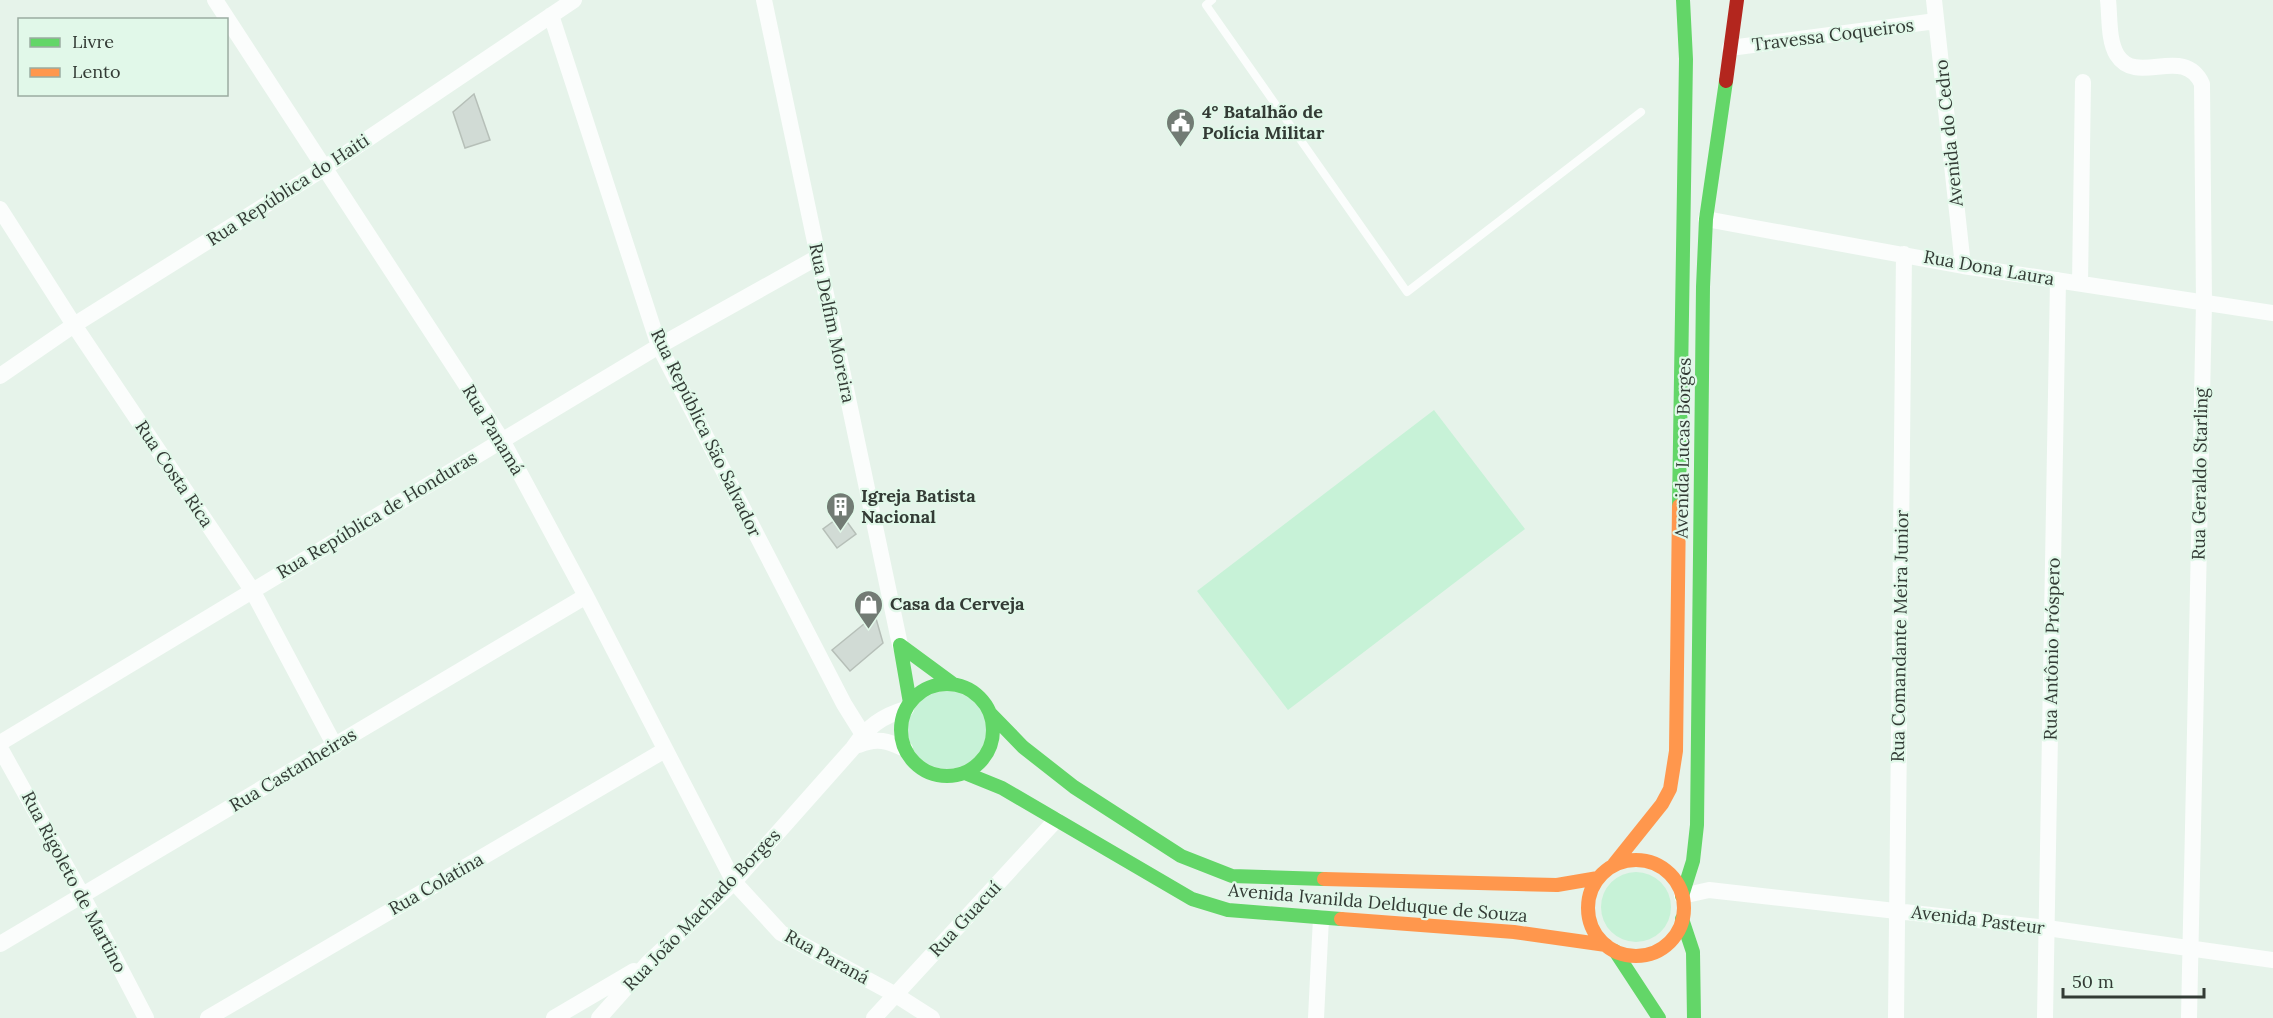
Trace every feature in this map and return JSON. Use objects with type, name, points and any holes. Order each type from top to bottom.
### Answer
[{"type":"street","name":"Rua Panamá","points":[[214,0],[226,18]]},
{"type":"street","name":"Rua República do Haiti","points":[[0,376],[74,325],[323,169],[574,0]]},
{"type":"street","name":"Rua Delfim Moreira","points":[[764,0],[900,645]]},
{"type":"street","name":"Avenida Lucas Borges","points":[[1614,864],[1662,804],[1670,789],[1676,751],[1686,58],[1683,0]]},
{"type":"street","name":"Avenida Lucas Borges","points":[[1682,896],[1696,850],[1697,825],[1703,287],[1706,219],[1737,0]]},
{"type":"street","name":"Avenida do Cedro","points":[[1934,0],[1963,266]]},
{"type":"street","name":"Rua Geraldo Starling","points":[[2108,0],[2112,42],[2116,54],[2123,63],[2146,68],[2182,66],[2199,76],[2202,84],[2204,303],[2189,1018]]},
{"type":"street","name":"Rua República São Salvador","points":[[551,15],[659,346],[861,741]]},
{"type":"street","name":"Travessa Coqueiros","points":[[1730,48],[1936,21]]},
{"type":"street","name":"Rua Panamá","points":[[228,22],[502,440],[586,596],[734,882]]},
{"type":"street","points":[[2080,283],[2083,82]]},
{"type":"street","name":"Rua Costa Rica","points":[[0,209],[74,325],[252,590],[335,746]]},
{"type":"street","name":"Rua Dona Laura","points":[[1706,219],[1963,266],[2273,313]]},
{"type":"street","name":"Rua Comandante Meira Junior","points":[[1896,1018],[1904,254]]},
{"type":"street","name":"Rua República de Honduras","points":[[0,743],[659,346],[818,257]]},
{"type":"street","name":"Rua Antônio Próspero","points":[[2045,1018],[2058,280]]},
{"type":"street","name":"Rua Castanheiras","points":[[0,944],[586,596]]},
{"type":"street","points":[[900,645],[953,684],[976,694],[991,714],[994,728],[987,755],[977,766],[965,773],[951,776],[937,775],[924,770],[913,761],[905,749],[901,736],[902,722],[908,706],[918,694],[929,687],[953,684]]},
{"type":"street","points":[[900,645],[908,706]]},
{"type":"street","name":"Rua João Machado Borges","points":[[599,1018],[648,963],[734,882],[861,741],[888,714],[908,706]]},
{"type":"street","name":"Avenida Ivanilda Delduque de Souza","points":[[991,714],[1023,747],[1074,787],[1181,856],[1232,876],[1557,885],[1598,878]]},
{"type":"street","points":[[861,741],[887,740],[905,749]]},
{"type":"street","name":"Rua Rigoleto de Martino","points":[[0,748],[82,895],[146,1018]]},
{"type":"street","name":"Rua Colatina","points":[[208,1018],[665,750]]},
{"type":"street","name":"Avenida Ivanilda Delduque de Souza","points":[[965,773],[1002,788],[1192,899],[1228,910],[1514,932],[1611,948]]},
{"type":"street","name":"Rua Guacuí","points":[[874,1018],[1056,820]]},
{"type":"street","points":[[1659,1018],[1611,948],[1594,931],[1588,913],[1589,895],[1598,878],[1614,864],[1624,861],[1647,861],[1667,871],[1682,896],[1682,920],[1693,952],[1694,1018]]},
{"type":"street","name":"Rua Paraná","points":[[734,882],[781,933],[896,994],[932,1018]]},
{"type":"street","name":"Avenida Pasteur","points":[[1682,896],[1709,890],[2047,928],[2273,960]]},
{"type":"street","points":[[1316,1018],[1321,918]]},
{"type":"street","points":[[1611,948],[1632,956],[1648,954],[1664,947],[1675,935],[1682,920]]},
{"type":"street","points":[[554,1018],[648,963]]},
{"type":"lane","points":[[1212,0],[1206,5],[1407,292],[1641,112]]},
{"type":"green space","points":[[1434,410],[1525,529],[1288,710],[1197,591]]},
{"type":"green space","points":[[947,691],[962,694],[974,703],[983,715],[986,730],[983,745],[974,757],[962,766],[947,769],[932,766],[920,757],[911,745],[908,730],[911,715],[920,703],[932,694]]},
{"type":"green space","points":[[1643,872],[1656,878],[1665,887],[1669,893],[1671,907],[1669,921],[1661,932],[1650,940],[1629,942],[1611,932],[1603,921],[1601,900],[1611,882],[1622,874]]},
{"type":"building","points":[[474,94],[490,140],[465,148],[453,112]]},
{"type":"building","name":"Igreja Batista Nacional","points":[[842,515],[856,534],[837,548],[823,529]]},
{"type":"building","name":"Casa da Cerveja","points":[[875,615],[883,643],[850,671],[832,650]]},
{"type":"traffic: fast","points":[[1679,506],[1686,59],[1683,0]]},
{"type":"traffic: fast","points":[[1682,896],[1693,861],[1697,825],[1703,287],[1706,219],[1726,81]]},
{"type":"traffic: fast","points":[[900,645],[953,684]]},
{"type":"traffic: fast","points":[[900,645],[910,703]]},
{"type":"traffic: fast","points":[[947,684],[965,687],[980,697],[990,712],[993,730],[990,748],[980,763],[965,773],[947,776],[929,773],[914,763],[904,748],[901,730],[904,712],[914,697],[929,687],[947,684]]},
{"type":"traffic: fast","points":[[991,714],[1023,747],[1074,787],[1181,856],[1232,876],[1324,879]]},
{"type":"traffic: fast","points":[[965,773],[1002,788],[1192,899],[1228,910],[1341,919]]},
{"type":"traffic: fast","points":[[1682,919],[1693,952],[1694,1018]]},
{"type":"traffic: fast","points":[[1615,951],[1659,1018]]},
{"type":"traffic: slow","points":[[1614,864],[1662,804],[1670,789],[1676,751],[1679,506]]},
{"type":"traffic: slow","points":[[1636,860],[1654,864],[1670,874],[1680,890],[1684,908],[1680,926],[1670,942],[1654,952],[1636,956],[1618,952],[1602,942],[1592,926],[1588,908],[1592,890],[1602,874],[1618,864],[1636,860]]},
{"type":"traffic: slow","points":[[1324,879],[1557,885],[1598,878]]},
{"type":"traffic: slow","points":[[1341,919],[1514,932],[1606,945]]},
{"type":"traffic: jam","points":[[1726,81],[1737,0]]},
{"type":"place","name":"4° Batalhão de Polícia Militar","points":[[1181,148]]},
{"type":"place","name":"Igreja Batista Nacional","points":[[840,532]]},
{"type":"place","name":"Casa da Cerveja","points":[[869,630]]}]
